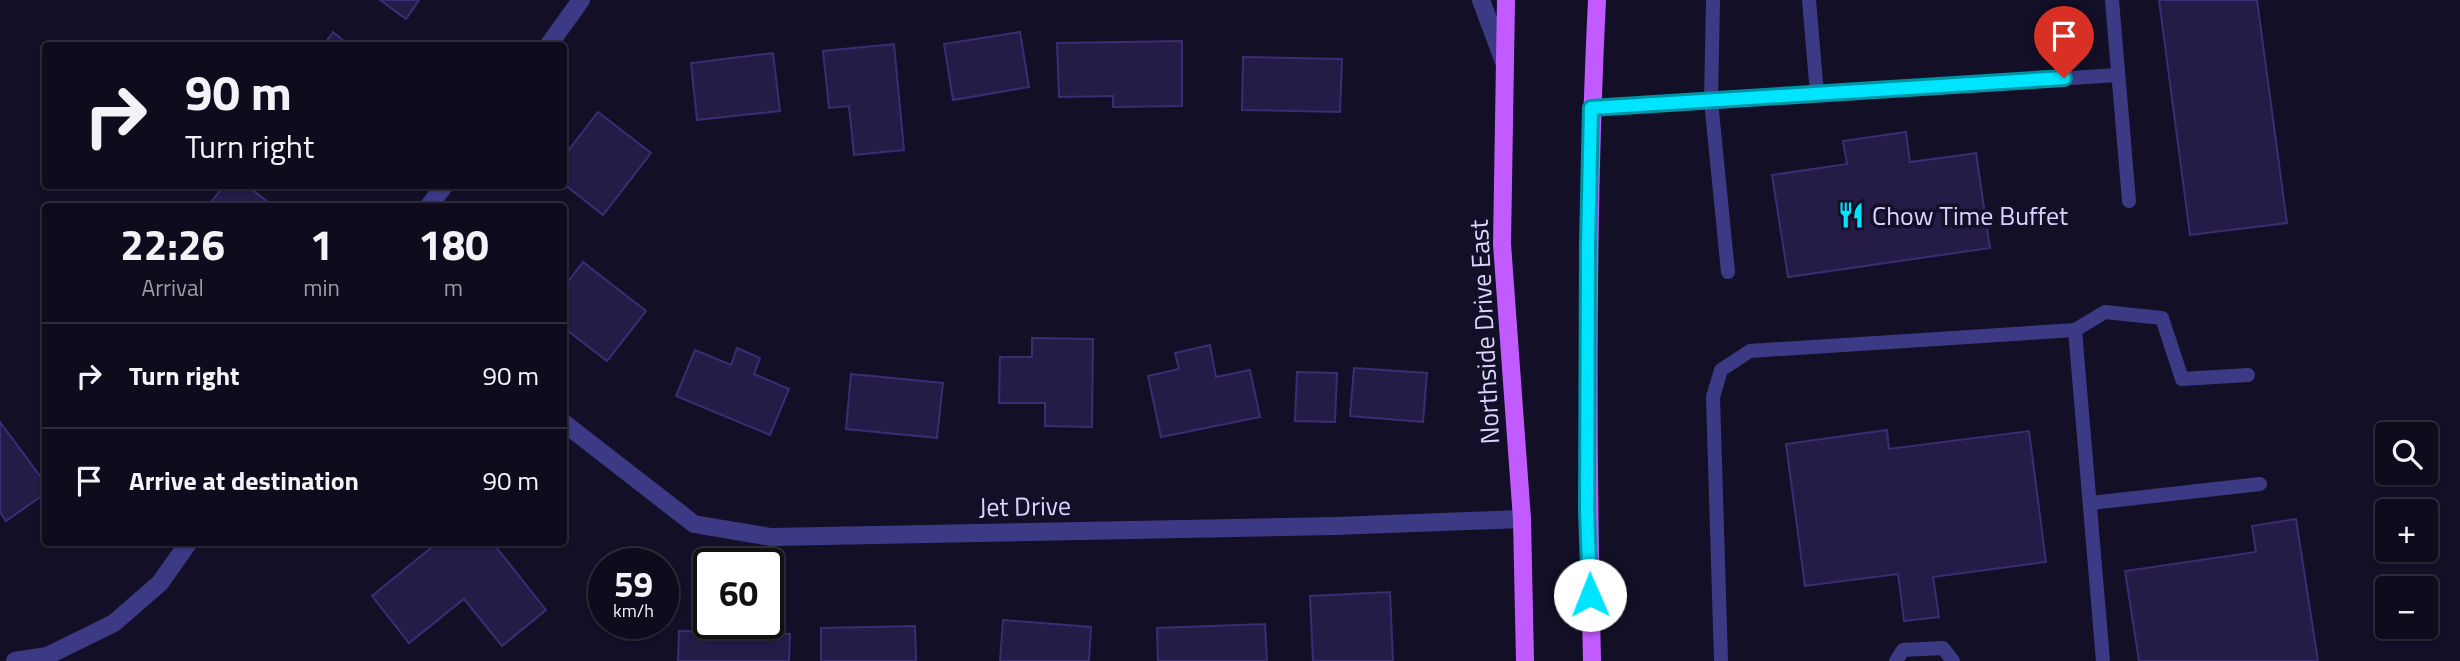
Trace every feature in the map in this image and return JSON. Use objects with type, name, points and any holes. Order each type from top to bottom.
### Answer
[{"type":"main road","name":"Northside Drive East","points":[[1506,0],[1502,244],[1522,519],[1525,661]]},
{"type":"main road","points":[[1592,661],[1587,510],[1588,245],[1597,0]]},
{"type":"street","points":[[551,42],[581,0]]},
{"type":"street","points":[[1481,0],[1504,63]]},
{"type":"street","name":"Jet Drive","points":[[567,425],[694,524],[771,537],[1322,526],[1522,519]]},
{"type":"street","points":[[15,661],[47,656],[114,623],[160,583],[186,546]]},
{"type":"lane","points":[[1713,0],[1711,101],[1728,272]]},
{"type":"lane","points":[[1809,0],[1817,94]]},
{"type":"lane","points":[[2112,0],[2129,201]]},
{"type":"lane","points":[[1591,108],[2118,75]]},
{"type":"lane","points":[[1721,661],[1713,397],[1721,370],[1750,351],[2076,330],[2105,312],[2162,318],[2182,379],[2248,375]]},
{"type":"lane","points":[[2076,330],[2104,661]]},
{"type":"lane","points":[[2091,503],[2260,484]]},
{"type":"lane","points":[[1896,661],[1903,650],[1943,648],[1953,661]]},
{"type":"building","points":[[380,0],[419,0],[406,19]]},
{"type":"building","points":[[2159,0],[2257,0],[2287,223],[2190,235]]},
{"type":"building","points":[[333,32],[345,42],[326,42]]},
{"type":"building","points":[[1020,32],[1029,87],[953,100],[944,44]]},
{"type":"building","points":[[1182,41],[1182,106],[1113,107],[1113,96],[1059,97],[1057,43]]},
{"type":"building","points":[[894,44],[904,150],[854,155],[849,106],[829,108],[823,51]]},
{"type":"building","points":[[773,53],[780,111],[697,120],[691,63]]},
{"type":"building","points":[[1243,57],[1342,59],[1340,112],[1242,110]]},
{"type":"building","points":[[598,112],[651,153],[603,215],[567,186],[567,152]]},
{"type":"building","points":[[1906,132],[1910,162],[1976,153],[1990,248],[1788,277],[1772,175],[1847,164],[1843,141]]},
{"type":"building","points":[[222,189],[251,189],[269,203],[210,203]]},
{"type":"building","points":[[583,262],[646,311],[607,361],[567,330],[567,283]]},
{"type":"building","points":[[1032,338],[1093,339],[1092,427],[1045,426],[1045,403],[999,403],[1000,357],[1032,357]]},
{"type":"building","points":[[1210,345],[1216,377],[1250,370],[1260,417],[1161,437],[1148,376],[1179,369],[1175,353]]},
{"type":"building","points":[[737,348],[760,358],[754,374],[789,389],[770,435],[676,396],[695,350],[731,365]]},
{"type":"building","points":[[1354,368],[1427,373],[1423,422],[1350,416]]},
{"type":"building","points":[[1297,372],[1337,373],[1335,422],[1295,421]]},
{"type":"building","points":[[851,374],[943,383],[937,438],[846,429]]},
{"type":"building","points":[[0,422],[42,479],[42,496],[6,521],[0,512]]},
{"type":"building","points":[[1887,430],[1889,449],[2029,431],[2046,562],[1933,577],[1939,617],[1904,621],[1898,574],[1805,586],[1786,444]]},
{"type":"building","points":[[2296,519],[2318,661],[2139,661],[2125,571],[2256,552],[2252,526]]},
{"type":"building","points":[[433,546],[495,546],[546,610],[502,646],[464,599],[409,643],[372,596]]},
{"type":"building","points":[[1390,592],[1393,661],[1313,661],[1310,596]]},
{"type":"building","points":[[1003,620],[1091,627],[1089,661],[1000,661]]},
{"type":"building","points":[[1265,624],[1267,661],[1158,661],[1157,628]]},
{"type":"building","points":[[915,626],[916,661],[821,661],[821,628]]},
{"type":"building","points":[[679,631],[693,631],[693,639],[784,639],[784,634],[790,634],[789,661],[678,661]]},
{"type":"place","name":"Chow Time Buffet","points":[[1851,215]]},
{"type":"route","points":[[1590,595],[1587,510],[1591,108],[2064,78]]}]
